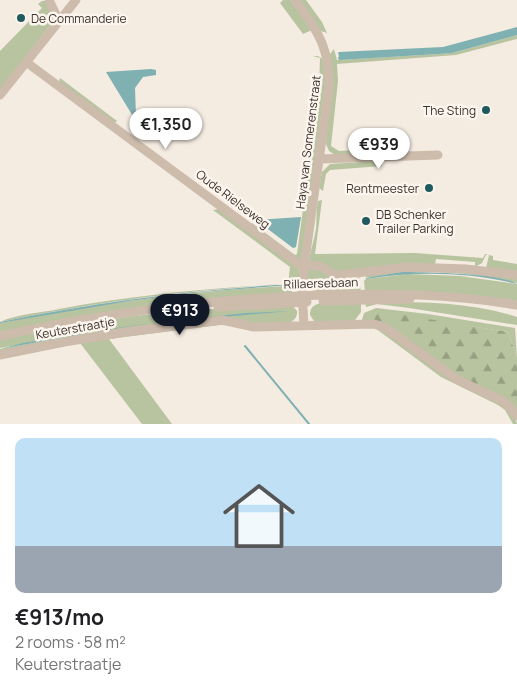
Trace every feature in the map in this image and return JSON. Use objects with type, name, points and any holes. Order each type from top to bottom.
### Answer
[{"type":"street","points":[[50,0],[59,21]]},
{"type":"street","points":[[0,95],[76,0]]},
{"type":"street","name":"Haya van Somerenstraat","points":[[295,0],[321,39],[328,64],[329,81],[304,266]]},
{"type":"street","name":"Oude Rielseweg","points":[[26,62],[300,265],[320,266],[331,273],[339,275],[414,267],[466,269],[517,275]]},
{"type":"street","points":[[319,159],[438,155]]},
{"type":"street","points":[[304,266],[304,326]]},
{"type":"street","name":"Rillaersebaan","points":[[0,336],[69,322],[125,314],[303,299],[429,294],[473,298],[517,306]]},
{"type":"street","name":"Rillaersebaan","points":[[303,299],[428,299],[472,303],[517,312]]},
{"type":"street","name":"Keuterstraatje","points":[[0,355],[126,332],[213,321],[226,320],[254,327],[374,324],[386,328],[456,379],[505,402],[517,416]]},
{"type":"green space","points":[[283,0],[290,0],[312,30],[303,34],[280,3]]},
{"type":"green space","points":[[299,0],[306,0],[322,22],[327,33],[321,31]]},
{"type":"green space","points":[[42,1],[47,1],[54,20],[0,91],[0,51],[42,8],[38,4]]},
{"type":"green space","points":[[517,35],[517,39],[456,55],[337,64],[338,81],[331,146],[339,151],[390,148],[388,154],[335,155],[329,151],[326,144],[330,54],[334,49],[337,60],[439,54],[452,53]]},
{"type":"green space","points":[[313,56],[318,56],[324,60],[325,86],[301,261],[250,225],[252,223],[295,255],[297,254],[319,90],[320,58]]},
{"type":"green space","points":[[60,78],[117,121],[115,123],[59,82]]},
{"type":"green space","points":[[378,161],[382,166],[330,170],[326,174],[323,191],[319,188],[322,172],[330,164]]},
{"type":"green space","points":[[322,200],[315,254],[415,253],[483,258],[485,254],[489,255],[486,255],[482,263],[475,267],[475,262],[436,259],[435,264],[346,273],[309,263],[316,229],[318,201]]},
{"type":"green space","points":[[220,209],[298,267],[298,281],[291,292],[0,332],[0,323],[108,304],[181,294],[291,286],[279,285],[288,284],[290,267],[213,210]]},
{"type":"green space","points":[[489,255],[493,256],[493,260],[517,264],[517,273],[486,268]]},
{"type":"green space","points":[[317,268],[361,278],[315,285],[334,285],[359,280],[361,292],[314,291],[307,281],[307,270]]},
{"type":"green space","points":[[426,269],[517,278],[517,283],[475,275],[445,272],[402,272],[365,277],[367,275]]},
{"type":"green space","points":[[408,274],[460,276],[517,284],[517,303],[365,292],[364,281],[366,279]]},
{"type":"green space","points":[[254,286],[117,301],[0,322],[21,315],[116,300],[202,290]]},
{"type":"green space","points":[[361,302],[361,312],[355,320],[318,323],[314,321],[310,315],[312,308],[317,304]]},
{"type":"green space","points":[[365,302],[461,305],[517,317],[517,325],[377,304],[366,307]]},
{"type":"green space","points":[[291,304],[297,311],[295,318],[289,323],[279,325],[227,318],[0,353],[0,349],[91,332],[0,348],[0,339],[133,316]]},
{"type":"green space","points":[[376,308],[515,328],[517,357],[508,332],[469,326],[362,320],[364,313]]},
{"type":"green space","points":[[379,311],[508,332],[517,357],[517,412],[370,322],[369,314]]},
{"type":"green space","points":[[216,322],[379,327],[501,402],[515,417],[517,424],[513,424],[505,410],[498,405],[441,377],[375,328],[220,325],[109,339],[172,424],[142,424],[80,343],[0,359],[0,356],[72,341]]},
{"type":"water","points":[[517,27],[517,35],[452,53],[339,60],[338,58],[339,52],[443,47]]},
{"type":"water","points":[[156,70],[156,75],[143,77],[135,88],[136,116],[134,118],[106,72]]},
{"type":"water","points":[[301,217],[296,247],[293,248],[256,220]]},
{"type":"water","points":[[401,272],[479,275],[508,280],[517,284],[480,277],[442,274],[385,276],[366,279]]},
{"type":"water","points":[[291,285],[200,292],[129,301],[0,323],[68,309],[137,299],[206,291]]},
{"type":"water","points":[[290,311],[154,323],[246,313]]},
{"type":"water","points":[[154,323],[92,332],[109,329]]},
{"type":"water","points":[[92,332],[0,349],[23,343]]},
{"type":"waterway","points":[[245,346],[309,424]]},
{"type":"place","name":"De Commanderie","points":[[21,18]]},
{"type":"place","name":"The Sting","points":[[486,110]]},
{"type":"place","name":"Rentmeester","points":[[429,188]]},
{"type":"place","name":"DB Schenker Trailer Parking","points":[[366,221]]}]
